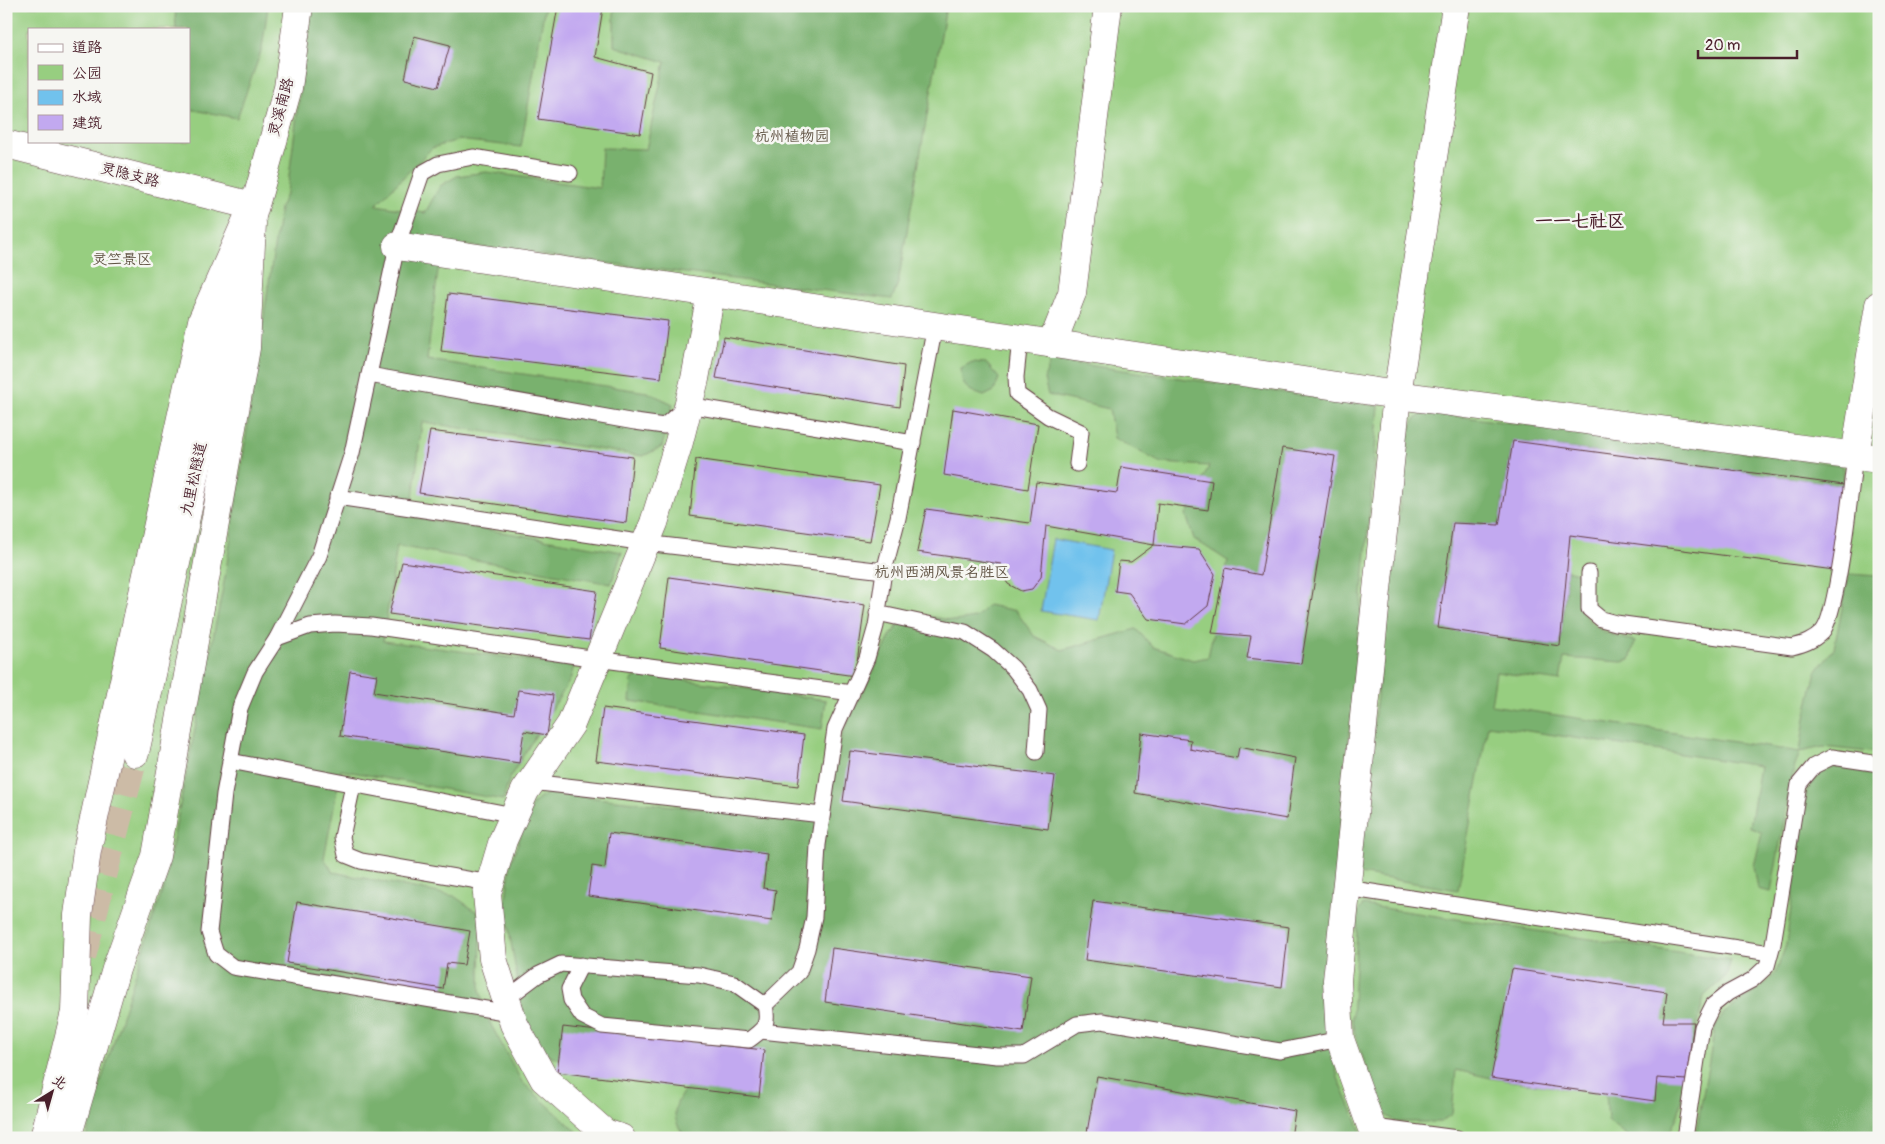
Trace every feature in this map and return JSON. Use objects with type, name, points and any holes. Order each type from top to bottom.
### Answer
[{"type":"street","name":"灵溪南路","points":[[253,206],[288,88],[299,6]]},
{"type":"street","points":[[1052,344],[1072,292],[1108,6]]},
{"type":"street","points":[[1377,1132],[1340,1038],[1337,980],[1397,394],[1456,6]]},
{"type":"street","name":"灵隐支路","points":[[6,144],[253,206]]},
{"type":"street","name":"九里松隧道","points":[[135,752],[253,206]]},
{"type":"street","points":[[44,1138],[75,1012],[78,915],[86,851],[202,321],[253,206]]},
{"type":"street","points":[[67,1138],[116,969],[156,856],[246,348],[253,206]]},
{"type":"street","points":[[397,246],[1397,394],[1867,458],[1879,305]]},
{"type":"street","points":[[621,1138],[605,1133],[544,1079],[514,1024],[493,959],[487,894],[503,840],[524,791],[571,724],[654,522],[680,442],[711,293]]},
{"type":"lane","points":[[570,173],[473,158],[438,164],[422,173],[397,246],[352,454],[319,556],[277,638],[255,672],[240,708],[224,794],[209,932],[216,954],[233,967],[508,1006],[538,976],[561,964],[581,965],[699,975],[734,982],[765,1005],[768,1018],[761,1031],[749,1040],[602,1026],[582,1016],[571,1000],[569,989],[581,965]]},
{"type":"lane","points":[[765,1005],[800,972],[807,948],[814,917],[818,845],[835,729],[867,658],[884,571],[898,518],[935,326]]},
{"type":"lane","points":[[1020,339],[1016,377],[1017,394],[1048,416],[1081,432],[1077,464]]},
{"type":"lane","points":[[369,375],[664,426],[688,405],[913,443]]},
{"type":"lane","points":[[1589,573],[1589,609],[1601,620],[1792,647],[1807,643],[1823,631],[1835,598],[1867,458]]},
{"type":"lane","points":[[337,497],[645,543],[884,571]]},
{"type":"lane","points":[[877,613],[965,632],[993,650],[1013,668],[1030,690],[1039,710],[1036,752]]},
{"type":"lane","points":[[277,638],[310,626],[335,624],[371,626],[597,659],[852,693]]},
{"type":"lane","points":[[1685,1138],[1702,1027],[1709,1012],[1713,1005],[1728,993],[1752,980],[1767,966],[1799,784],[1814,766],[1832,757],[1879,764]]},
{"type":"lane","points":[[230,761],[514,816]]},
{"type":"lane","points":[[531,782],[822,815]]},
{"type":"lane","points":[[353,785],[342,837],[346,855],[361,861],[490,883]]},
{"type":"lane","points":[[1346,888],[1770,953]]},
{"type":"lane","points":[[761,1031],[997,1056],[1024,1056],[1077,1024],[1102,1021],[1280,1051],[1340,1038]]},
{"type":"lane","points":[[1377,1132],[1457,1138]]},
{"type":"green space","name":"杭州西湖风景名胜区","points":[[6,6],[1879,6],[1879,1138],[6,1138]]},
{"type":"green space","points":[[175,6],[268,6],[262,49],[237,118],[190,109],[190,28],[176,28]]},
{"type":"green space","name":"杭州植物园","points":[[311,6],[545,6],[521,147],[458,140],[432,148],[376,205],[425,213],[440,186],[457,176],[486,172],[600,188],[602,148],[646,149],[665,62],[614,46],[614,6],[946,6],[898,283],[892,299],[464,245],[438,270],[427,360],[647,392],[673,404],[662,447],[643,456],[422,422],[411,517],[622,552],[611,584],[397,546],[383,641],[574,666],[570,680],[510,777],[503,800],[341,770],[324,858],[333,872],[454,896],[481,915],[480,990],[490,1023],[522,1082],[584,1138],[86,1138],[95,1100],[164,886],[225,577],[280,208],[287,192]]},
{"type":"green space","points":[[1051,360],[1379,406],[1324,1019],[1338,1078],[1362,1134],[1366,1138],[686,1138],[676,1120],[675,1113],[679,1100],[693,1077],[569,1063],[537,1050],[523,1014],[505,906],[511,862],[532,805],[547,793],[811,820],[845,728],[892,633],[909,613],[955,621],[975,618],[988,605],[1016,611],[1034,636],[1062,650],[1136,629],[1153,647],[1193,660],[1208,657],[1228,561],[1194,539],[1186,515],[1209,466],[1161,463],[1114,438],[1109,409],[1048,395],[1044,379]]},
{"type":"green space","points":[[972,362],[986,363],[999,378],[994,391],[984,396],[966,387],[962,380],[961,368]]},
{"type":"green space","points":[[1425,412],[1843,465],[1844,485],[1513,441],[1499,525],[1453,523],[1438,628],[1560,646],[1567,570],[1578,573],[1580,604],[1590,622],[1603,631],[1635,641],[1630,660],[1622,662],[1564,658],[1560,681],[1496,672],[1491,705],[1800,752],[1793,772],[1771,892],[1758,889],[1754,866],[1762,833],[1750,827],[1760,766],[1488,725],[1458,890],[1359,874],[1357,865],[1408,434],[1414,420]]},
{"type":"green space","points":[[1849,574],[1879,576],[1879,753],[1823,747],[1800,752],[1805,718],[1816,672],[1834,648]]},
{"type":"green space","points":[[643,674],[826,700],[822,729],[630,701],[632,679]]},
{"type":"green space","points":[[1847,767],[1879,772],[1879,1138],[1695,1138],[1715,1028],[1724,1013],[1762,987],[1775,974],[1786,945],[1807,790],[1826,768]]},
{"type":"green space","points":[[1363,905],[1731,960],[1726,976],[1704,996],[1678,1115],[1669,1134],[1660,1138],[1630,1138],[1608,1121],[1606,1094],[1491,1078],[1456,1070],[1452,1114],[1440,1122],[1397,1122],[1384,1114],[1357,1042],[1352,1021],[1358,912]]},
{"type":"water","points":[[1053,539],[1111,550],[1099,620],[1041,611]]},
{"type":"building","points":[[558,6],[603,8],[595,57],[651,72],[640,134],[538,119]]},
{"type":"building","points":[[414,36],[450,45],[438,87],[405,79]]},
{"type":"building","points":[[448,294],[668,321],[661,378],[441,351]]},
{"type":"building","points":[[724,337],[904,366],[900,407],[716,378]]},
{"type":"building","points":[[953,409],[1038,424],[1028,489],[944,475]]},
{"type":"building","points":[[430,431],[633,457],[626,523],[419,493]]},
{"type":"building","points":[[1513,441],[1844,485],[1834,570],[1570,535],[1560,646],[1438,628],[1453,523],[1499,525]]},
{"type":"building","points":[[1282,448],[1335,456],[1301,664],[1247,658],[1251,636],[1212,633],[1225,568],[1261,575]]},
{"type":"building","points":[[696,459],[880,485],[870,541],[690,516]]},
{"type":"building","points":[[1121,467],[1212,481],[1208,510],[1158,503],[1154,545],[1046,526],[1041,577],[1032,589],[1021,591],[1008,584],[1002,575],[1001,564],[917,552],[926,509],[1030,523],[1036,482],[1117,493]]},
{"type":"building","points":[[1154,545],[1199,549],[1215,574],[1208,606],[1186,624],[1148,619],[1129,593],[1115,591],[1119,561],[1131,562]]},
{"type":"building","points":[[402,562],[597,591],[589,640],[389,614]]},
{"type":"building","points":[[669,577],[865,605],[855,676],[660,648]]},
{"type":"building","points":[[350,671],[377,675],[374,692],[514,714],[518,690],[553,695],[547,735],[524,731],[519,763],[340,736]]},
{"type":"building","points":[[603,708],[804,735],[798,786],[596,761]]},
{"type":"building","points":[[1141,733],[1191,740],[1190,749],[1237,758],[1239,747],[1295,758],[1287,819],[1135,793]]},
{"type":"building","points":[[850,751],[1055,776],[1048,829],[843,801]]},
{"type":"building","points":[[609,833],[767,854],[763,888],[776,890],[772,921],[588,896],[592,866],[605,868]]},
{"type":"building","points":[[1093,901],[1289,927],[1282,987],[1085,960]]},
{"type":"building","points":[[297,902],[470,931],[464,965],[447,963],[443,989],[287,963]]},
{"type":"building","points":[[832,948],[1031,976],[1023,1032],[825,1002]]},
{"type":"building","points":[[1512,969],[1667,992],[1663,1022],[1694,1022],[1686,1080],[1657,1078],[1655,1101],[1491,1078]]},
{"type":"building","points":[[563,1027],[764,1050],[759,1097],[557,1072]]},
{"type":"building","points":[[1097,1076],[1295,1111],[1291,1138],[1086,1138]]},
{"type":"tunnel","points":[[82,957],[135,753]]},
{"type":"district","name":"一一七社区","points":[[1580,221]]},
{"type":"park label","name":"灵竺景区","points":[[122,259]]}]
